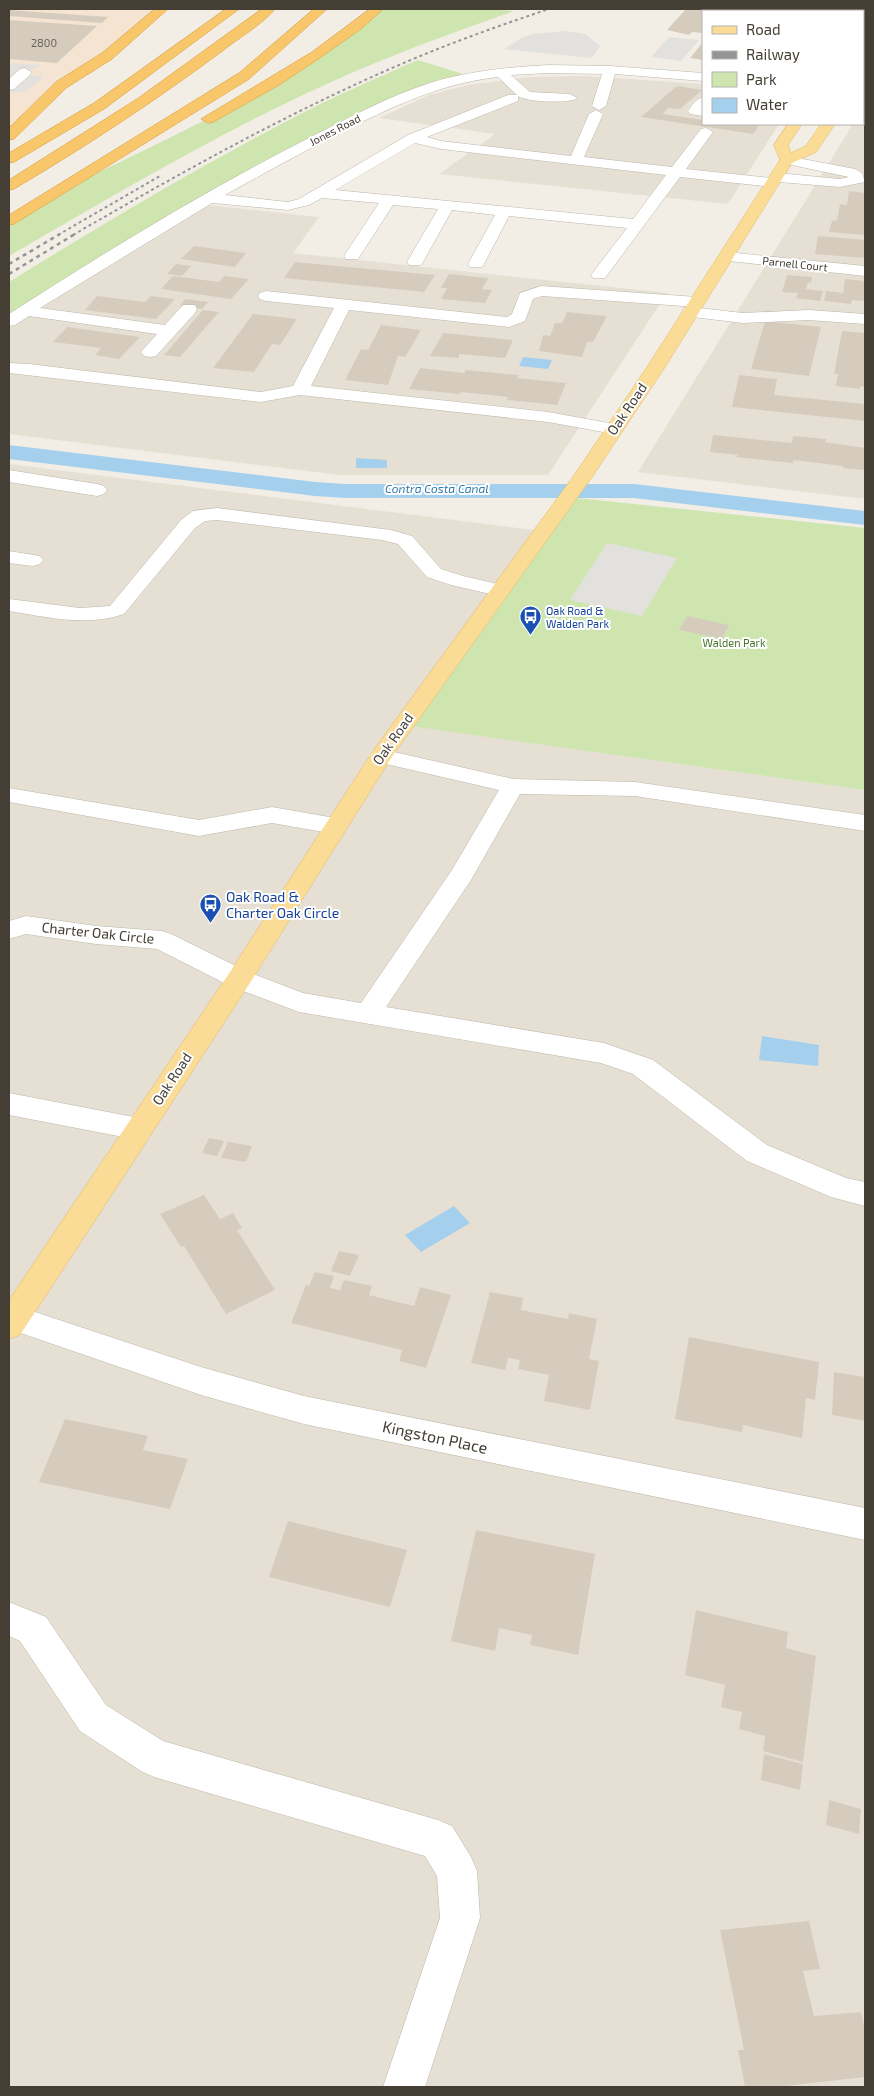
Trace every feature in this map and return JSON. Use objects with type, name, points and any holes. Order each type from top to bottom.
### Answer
[{"type":"highway","points":[[9,136],[61,86],[108,56],[162,9]]},
{"type":"highway","points":[[9,145],[126,72],[212,9]]},
{"type":"highway","points":[[9,160],[100,106],[233,9]]},
{"type":"highway","points":[[9,186],[93,136],[152,96],[269,9]]},
{"type":"highway","points":[[197,125],[257,93],[300,67],[345,36],[376,9]]},
{"type":"highway","points":[[9,220],[65,188],[244,76],[318,11]]},
{"type":"highway","points":[[65,188],[170,138]]},
{"type":"main road","points":[[794,125],[781,145],[787,160],[812,149],[827,125]]},
{"type":"main road","name":"Oak Road","points":[[11,1322],[239,979],[380,756],[573,489],[614,429],[787,160]]},
{"type":"street","points":[[318,11],[330,9]]},
{"type":"street","name":"Jones Road","points":[[9,321],[208,198],[297,149],[402,98],[458,80],[501,73],[554,69],[700,74]]},
{"type":"street","points":[[576,160],[598,110],[610,70]]},
{"type":"street","points":[[9,71],[25,72],[9,86]]},
{"type":"street","points":[[501,73],[526,96],[570,98]]},
{"type":"street","points":[[208,198],[288,206],[304,202],[413,138],[513,98]]},
{"type":"street","points":[[702,102],[694,111],[702,112]]},
{"type":"street","points":[[598,275],[706,132]]},
{"type":"street","points":[[413,138],[441,146],[676,172],[840,183],[862,180]]},
{"type":"street","points":[[787,160],[850,172],[862,180]]},
{"type":"street","points":[[320,193],[637,224]]},
{"type":"street","points":[[352,256],[389,200]]},
{"type":"street","points":[[415,262],[448,205]]},
{"type":"street","points":[[476,264],[504,211]]},
{"type":"street","name":"Parnell Court","points":[[726,257],[865,271]]},
{"type":"street","points":[[266,296],[509,322],[519,317],[526,296],[541,291],[694,307],[737,318],[809,315],[865,320]]},
{"type":"street","points":[[300,390],[344,304]]},
{"type":"street","points":[[150,352],[189,309]]},
{"type":"street","points":[[26,310],[42,314],[170,331]]},
{"type":"street","points":[[9,368],[261,397],[300,390],[548,417],[614,429]]},
{"type":"street","points":[[9,476],[97,490]]},
{"type":"street","points":[[9,605],[86,615],[108,615],[118,610],[188,524],[200,515],[217,514],[391,536],[405,540],[434,573],[458,581],[499,590]]},
{"type":"street","points":[[9,557],[34,560]]},
{"type":"street","points":[[380,756],[514,786],[636,789],[865,823]]},
{"type":"street","points":[[367,1014],[462,874],[514,786]]},
{"type":"street","points":[[9,795],[199,828],[272,815],[336,826]]},
{"type":"street","name":"Charter Oak Circle","points":[[9,930],[26,925],[96,935],[162,940],[239,979],[299,1002],[604,1053],[644,1067],[757,1153],[841,1189],[865,1194]]},
{"type":"street","points":[[9,1104],[139,1129]]},
{"type":"street","name":"Kingston Place","points":[[11,1322],[201,1381],[304,1410],[865,1524]]},
{"type":"street","points":[[9,1619],[33,1629],[93,1718],[154,1758],[438,1840],[457,1871],[460,1918],[404,2087]]},
{"type":"shaded area","points":[[9,9],[162,9],[129,39],[61,85],[9,136]]},
{"type":"shaded area","points":[[565,31],[585,34],[600,46],[592,58],[504,49],[523,37]]},
{"type":"shaded area","points":[[669,37],[699,40],[681,61],[651,57]]},
{"type":"shaded area","points":[[9,63],[41,65],[23,75],[44,76],[26,92],[9,92]]},
{"type":"shaded area","points":[[585,76],[702,84],[702,125],[778,125],[728,204],[439,174],[495,134],[379,118],[429,95],[468,85],[528,77]]},
{"type":"shaded area","points":[[865,118],[865,499],[638,472],[852,125],[864,125]]},
{"type":"shaded area","points":[[199,204],[319,217],[293,253],[667,293],[548,475],[339,475],[9,434],[9,321]]},
{"type":"shaded area","points":[[9,464],[542,531],[403,725],[865,790],[865,2087],[9,2087]]},
{"type":"shaded area","points":[[607,543],[677,558],[642,616],[570,600]]},
{"type":"green space","points":[[377,9],[493,9],[514,11],[451,33],[296,98],[168,165],[9,256],[9,221],[61,191],[189,128],[267,86],[342,37]]},
{"type":"green space","points":[[418,60],[463,74],[425,84],[402,98],[297,149],[9,321],[9,282],[148,198],[255,138],[322,103]]},
{"type":"green space","name":"Walden Park","points":[[567,497],[865,528],[865,790],[402,725]]},
{"type":"water","points":[[523,357],[552,360],[548,369],[519,366]]},
{"type":"water","points":[[356,458],[387,460],[387,468],[356,468]]},
{"type":"water","points":[[762,1036],[819,1045],[818,1066],[759,1060]]},
{"type":"water","points":[[454,1206],[470,1223],[421,1252],[405,1235]]},
{"type":"building","points":[[686,9],[802,9],[702,10],[702,33],[692,32],[689,35],[667,30]]},
{"type":"building","points":[[9,10],[108,17],[102,23],[9,16]]},
{"type":"building","points":[[9,20],[97,26],[57,63],[9,59]]},
{"type":"building","points":[[702,43],[702,60],[690,58]]},
{"type":"building","points":[[677,86],[702,90],[680,109],[668,108],[663,114],[702,120],[702,125],[759,125],[753,134],[641,117]]},
{"type":"building","points":[[849,191],[865,193],[865,235],[829,232],[832,221],[837,220],[840,204],[847,205]]},
{"type":"building","points":[[818,236],[865,240],[865,258],[815,254]]},
{"type":"building","points":[[194,246],[246,253],[235,267],[181,259]]},
{"type":"building","points":[[295,262],[435,275],[424,292],[284,278]]},
{"type":"building","points":[[176,264],[191,266],[182,276],[167,274]]},
{"type":"building","points":[[449,274],[488,278],[482,289],[492,290],[485,303],[441,299],[447,288],[441,288]]},
{"type":"building","points":[[787,275],[812,277],[811,283],[808,282],[806,289],[823,291],[820,301],[796,298],[798,293],[782,292]]},
{"type":"building","points":[[173,276],[219,282],[224,276],[249,279],[231,299],[161,289]]},
{"type":"building","points":[[845,279],[865,281],[865,301],[852,300],[851,304],[824,301],[826,291],[843,293]]},
{"type":"building","points":[[97,296],[145,302],[151,296],[175,299],[156,319],[85,310]]},
{"type":"building","points":[[185,299],[208,302],[202,309],[180,306]]},
{"type":"building","points":[[203,310],[219,312],[180,357],[164,355]]},
{"type":"building","points":[[567,312],[607,316],[593,342],[587,342],[582,357],[539,351],[543,335],[550,336],[555,323],[562,323]]},
{"type":"building","points":[[253,314],[297,319],[280,345],[272,344],[254,372],[213,368]]},
{"type":"building","points":[[765,321],[821,327],[809,376],[751,369]]},
{"type":"building","points":[[381,325],[421,330],[405,357],[398,356],[388,385],[345,380],[361,349],[368,350]]},
{"type":"building","points":[[67,327],[140,337],[119,359],[95,355],[101,348],[53,342]]},
{"type":"building","points":[[842,331],[865,333],[865,387],[860,386],[860,389],[836,386],[838,374],[834,374]]},
{"type":"building","points":[[443,333],[513,340],[505,358],[459,354],[459,358],[430,356]]},
{"type":"building","points":[[420,368],[464,373],[466,370],[519,375],[517,378],[566,383],[557,405],[507,400],[508,397],[409,389]]},
{"type":"building","points":[[739,375],[777,379],[774,395],[865,404],[865,421],[732,407]]},
{"type":"building","points":[[713,435],[792,443],[793,436],[826,439],[825,442],[865,448],[865,470],[793,460],[793,463],[736,457],[738,455],[710,452]]},
{"type":"building","points":[[687,616],[729,625],[722,639],[679,630]]},
{"type":"building","points":[[209,1138],[224,1141],[217,1156],[202,1153]]},
{"type":"building","points":[[228,1142],[252,1146],[246,1162],[221,1158]]},
{"type":"building","points":[[204,1195],[220,1219],[233,1213],[242,1228],[237,1230],[275,1290],[226,1314],[184,1246],[181,1247],[160,1214]]},
{"type":"building","points":[[339,1251],[359,1255],[350,1276],[331,1271]]},
{"type":"building","points":[[315,1272],[334,1276],[330,1288],[340,1290],[344,1280],[372,1286],[369,1295],[414,1306],[420,1287],[451,1295],[426,1368],[399,1361],[402,1350],[291,1323],[306,1285],[309,1286]]},
{"type":"building","points":[[490,1292],[523,1298],[521,1310],[568,1319],[569,1313],[597,1319],[589,1359],[599,1361],[590,1410],[544,1401],[549,1375],[518,1369],[520,1360],[508,1358],[505,1370],[471,1363]]},
{"type":"building","points":[[689,1337],[819,1362],[815,1400],[806,1398],[802,1438],[743,1425],[742,1432],[675,1419]]},
{"type":"building","points":[[834,1372],[865,1377],[865,1421],[832,1415]]},
{"type":"building","points":[[65,1419],[148,1436],[143,1450],[188,1459],[170,1509],[39,1482]]},
{"type":"building","points":[[288,1521],[407,1550],[390,1607],[269,1577]]},
{"type":"building","points":[[476,1530],[595,1554],[578,1655],[530,1645],[532,1635],[499,1628],[495,1651],[451,1641]]},
{"type":"building","points":[[696,1610],[788,1632],[786,1648],[816,1656],[803,1762],[763,1751],[765,1736],[739,1729],[742,1712],[721,1707],[725,1685],[685,1675]]},
{"type":"building","points":[[764,1754],[803,1764],[800,1790],[761,1780]]},
{"type":"building","points":[[829,1800],[861,1809],[859,1834],[826,1825]]},
{"type":"building","points":[[809,1921],[820,1969],[803,1971],[814,2016],[861,2012],[865,2030],[865,2077],[777,2087],[745,2087],[738,2050],[744,2050],[720,1930]]},
{"type":"waterway","name":"Contra Costa Canal","points":[[9,452],[315,489],[346,491],[634,491],[865,518]]},
{"type":"railway","points":[[73,235],[196,165],[363,81],[477,34],[549,9]]},
{"type":"railway","points":[[58,235],[160,176]]},
{"type":"railway","points":[[9,264],[60,234]]},
{"type":"railway","points":[[9,274],[75,234]]},
{"type":"place","name":"Oak Road & Walden Park","points":[[530,636]]},
{"type":"place","name":"Oak Road & Charter Oak Circle","points":[[210,924]]}]
